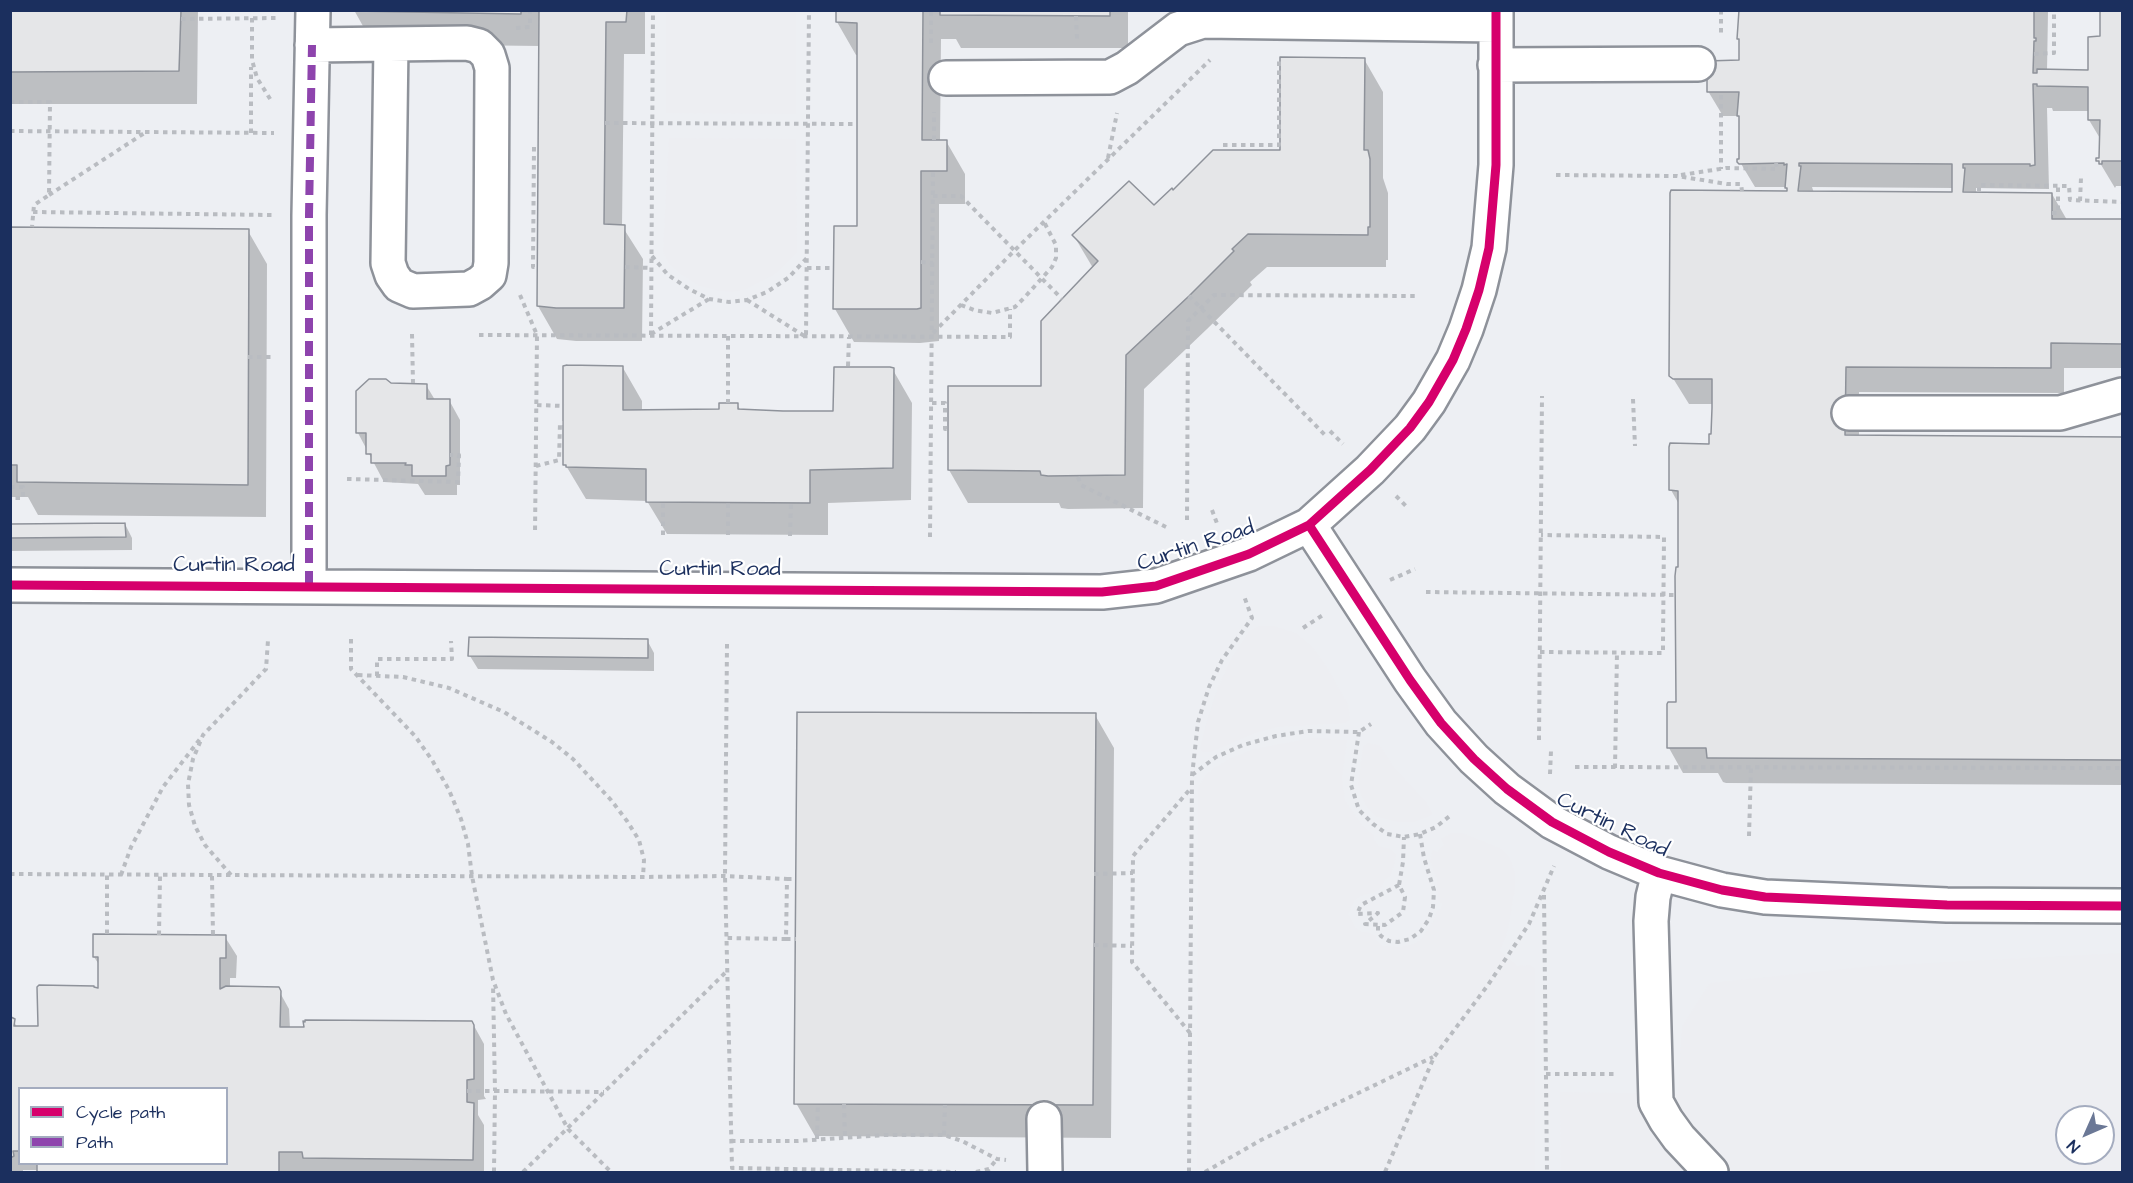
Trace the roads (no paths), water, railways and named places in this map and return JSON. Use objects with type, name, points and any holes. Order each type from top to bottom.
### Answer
[{"type":"street","points":[[309,586],[313,10]]},
{"type":"street","points":[[946,78],[1110,77],[1127,68],[1159,26],[1178,29],[1203,21],[1496,18],[1496,165],[1489,248],[1479,290],[1466,329],[1438,387],[1410,428],[1370,470],[1309,525]]},
{"type":"street","points":[[312,45],[467,43],[479,46],[488,55],[492,68],[491,263],[489,275],[469,289],[412,291],[399,285],[388,263],[391,44]]},
{"type":"street","points":[[1495,65],[1698,64]]},
{"type":"street","points":[[1849,412],[2060,413],[2122,395]]},
{"type":"street","name":"Curtin Road","points":[[10,585],[1102,592],[1156,586],[1248,554],[1309,525],[1410,680],[1441,723],[1474,759],[1507,789],[1552,822],[1609,852],[1659,873],[1722,890],[1765,897],[1947,906],[2122,906]]},
{"type":"street","points":[[1659,873],[1653,897],[1651,921],[1656,1102],[1679,1138],[1711,1173]]},
{"type":"street","points":[[1044,1119],[1045,1173]]}]
